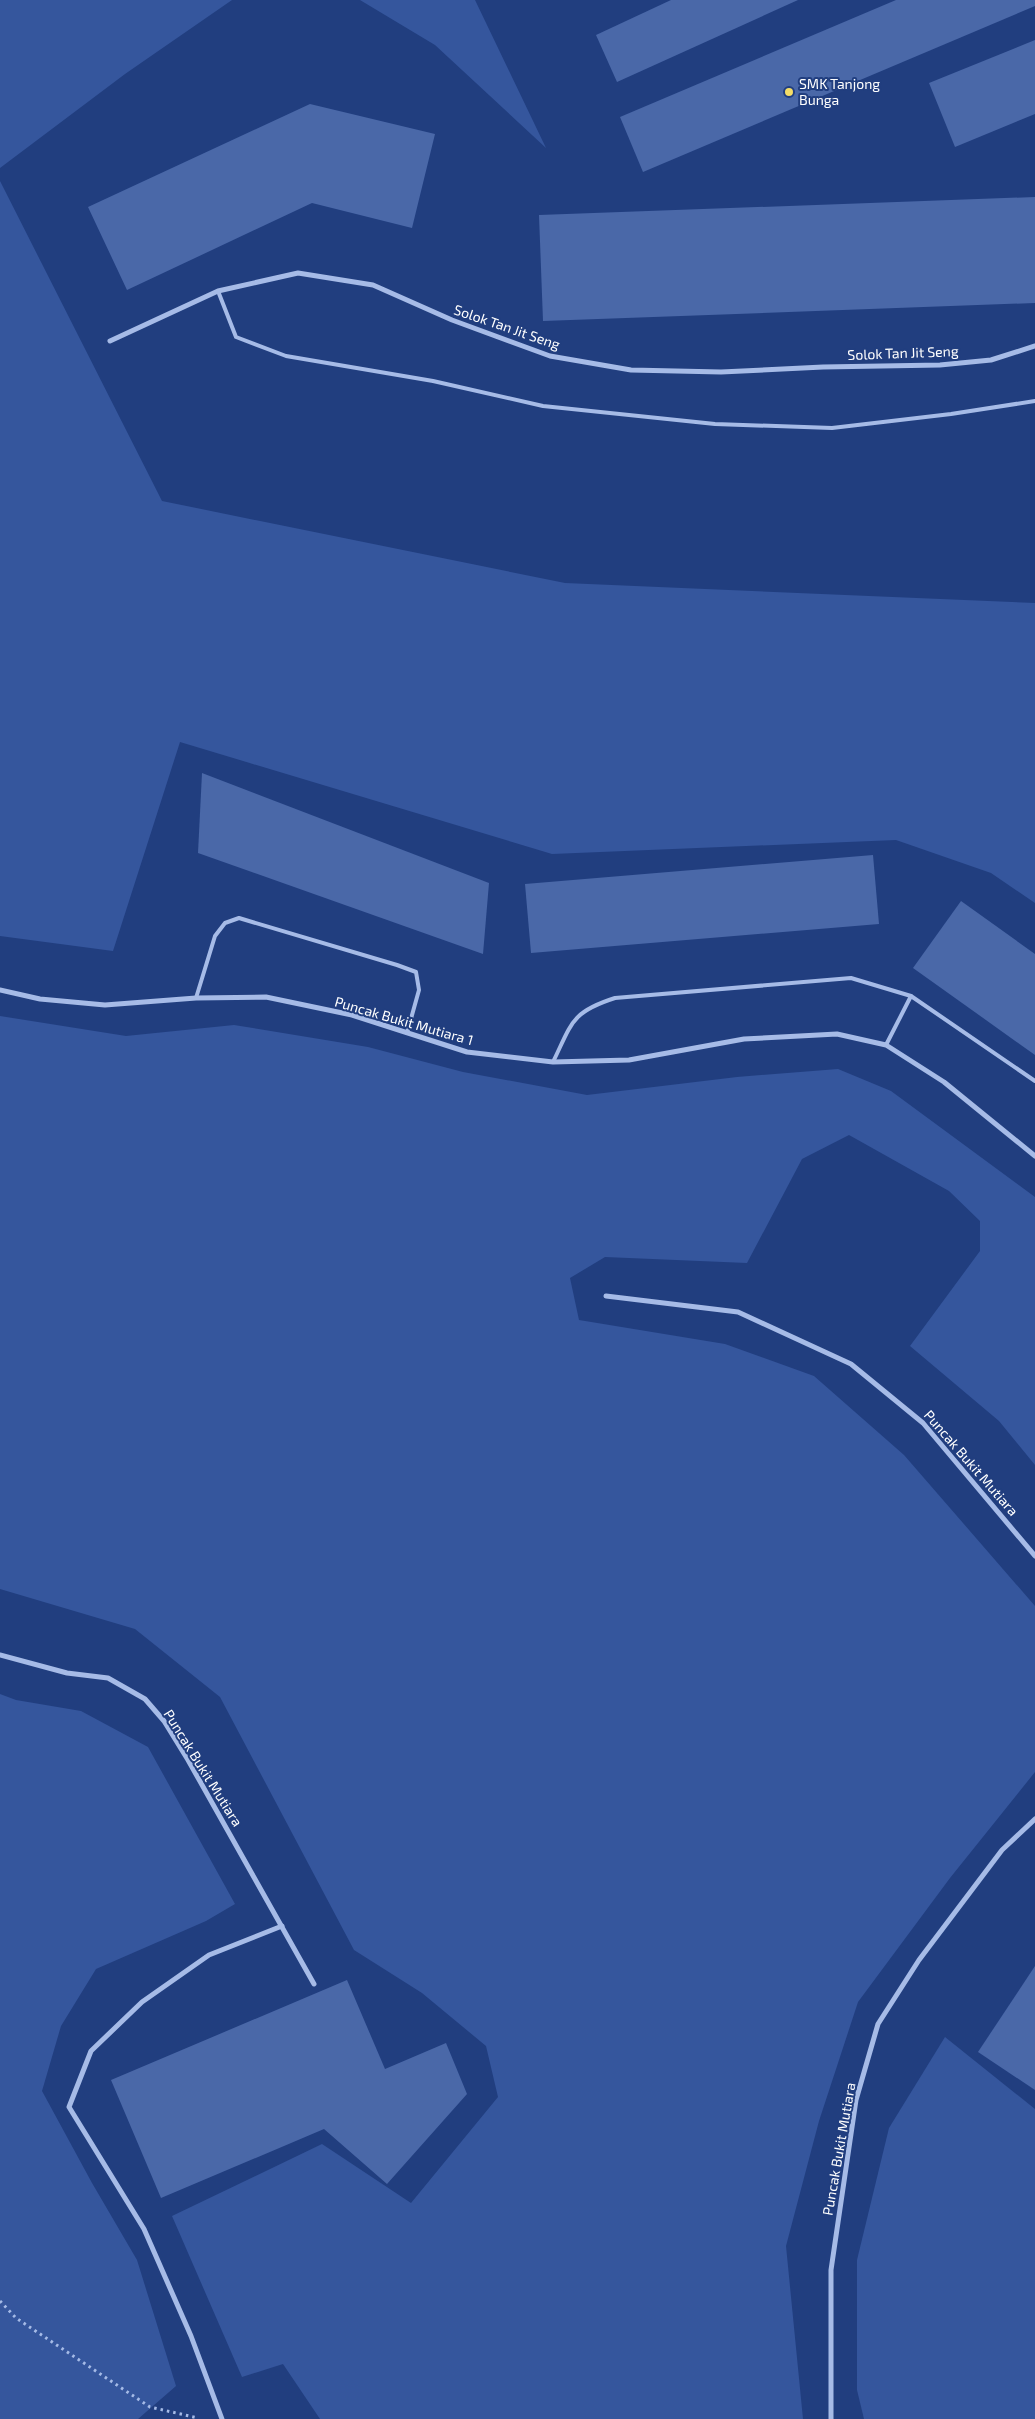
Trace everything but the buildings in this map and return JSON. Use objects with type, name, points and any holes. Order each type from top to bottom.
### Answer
[{"type":"street","name":"Solok Tan Jit Seng","points":[[110,341],[218,291],[298,273],[373,285],[452,320],[550,356],[631,370],[721,372],[823,367],[940,366],[991,360],[1035,346]]},
{"type":"street","name":"Puncak Bukit Mutiara 1","points":[[0,990],[40,999],[105,1005],[196,998],[266,998],[352,1015],[467,1052],[553,1062],[629,1060],[744,1039],[837,1034],[886,1045],[944,1082],[1035,1156]]},
{"type":"street","name":"Puncak Bukit Mutiara","points":[[606,1296],[738,1312],[851,1364],[923,1423],[1035,1556]]},
{"type":"street","name":"Puncak Bukit Mutiara","points":[[0,1655],[67,1673],[108,1678],[145,1699],[164,1721],[188,1760],[314,1984]]},
{"type":"street","name":"Puncak Bukit Mutiara","points":[[831,2419],[831,2270],[856,2100],[878,2024],[919,1960],[1002,1850],[1035,1819]]},
{"type":"street","points":[[222,2419],[191,2336],[144,2230],[69,2107],[91,2051],[142,2002],[209,1955],[282,1926]]},
{"type":"lane","points":[[218,291],[236,337],[286,356],[433,380],[543,406],[715,424],[832,428],[951,414],[1035,401]]},
{"type":"lane","points":[[196,998],[215,936],[225,922],[240,918],[416,972],[420,990],[407,1033]]},
{"type":"lane","points":[[553,1062],[574,1018],[592,1005],[615,998],[851,978],[911,996],[1035,1081]]},
{"type":"lane","points":[[886,1045],[911,996]]},
{"type":"path","points":[[0,2301],[16,2318],[150,2407],[203,2419]]},
{"type":"shaded area","points":[[0,0],[232,0],[125,74],[0,168]]},
{"type":"shaded area","points":[[360,0],[475,0],[546,148],[435,45]]},
{"type":"shaded area","points":[[0,181],[162,501],[565,583],[1035,603],[1035,903],[991,873],[896,840],[552,854],[180,742],[113,951],[0,936]]},
{"type":"shaded area","points":[[0,1016],[126,1036],[234,1025],[368,1047],[463,1072],[587,1095],[737,1077],[838,1069],[891,1091],[1035,1197],[1035,1465],[999,1421],[910,1346],[980,1251],[980,1221],[949,1191],[849,1135],[802,1159],[747,1263],[605,1257],[570,1278],[579,1320],[725,1344],[814,1376],[904,1455],[1035,1606],[1035,1772],[950,1878],[858,2002],[819,2121],[786,2246],[803,2419],[320,2419],[283,2364],[242,2377],[172,2216],[322,2144],[411,2203],[498,2097],[486,2046],[422,1993],[354,1950],[220,1697],[135,1629],[0,1589]]},
{"type":"shaded area","points":[[0,1694],[16,1700],[81,1711],[148,1747],[235,1904],[206,1921],[96,1969],[61,2026],[42,2091],[137,2260],[176,2386],[138,2419],[0,2419]]},
{"type":"shaded area","points":[[945,2037],[1035,2109],[1035,2419],[864,2419],[857,2390],[857,2260],[889,2128]]},
{"type":"place","name":"SMK Tanjong Bunga","points":[[789,92]]}]
